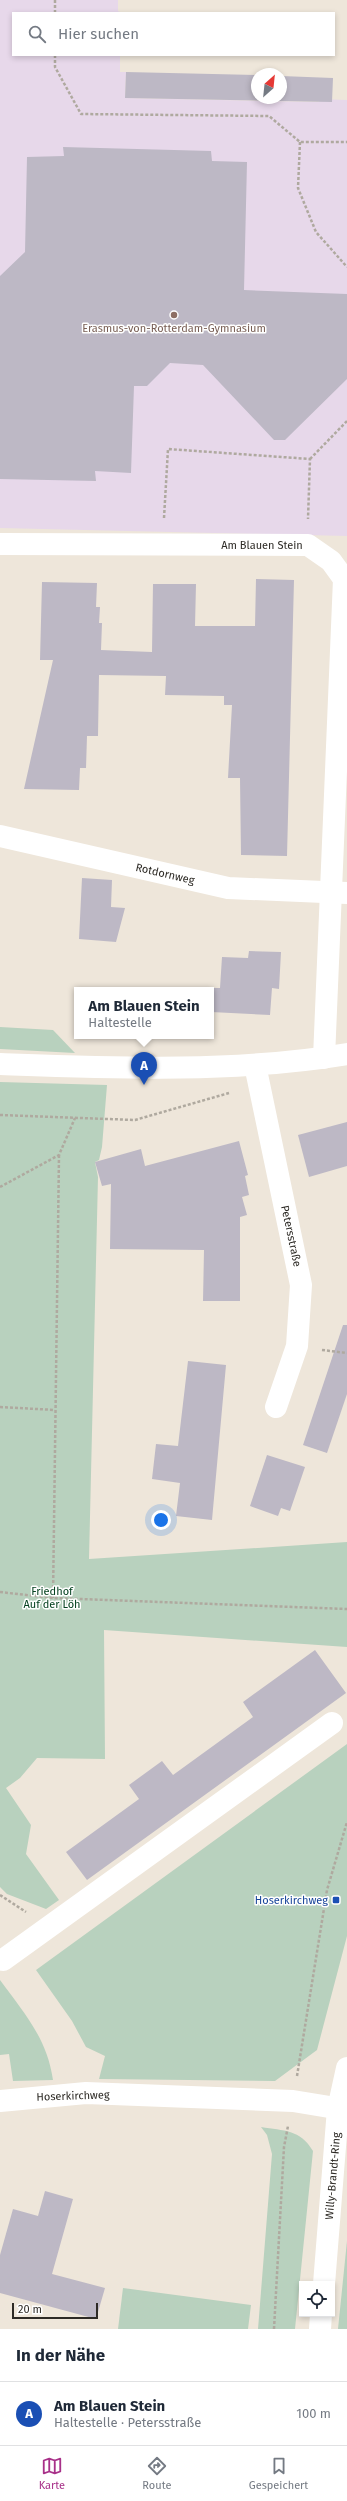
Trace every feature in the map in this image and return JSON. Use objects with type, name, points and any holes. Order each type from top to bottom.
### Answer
[{"type":"street","name":"Am Blauen Stein","points":[[0,544],[308,545],[331,561],[344,579],[339,892],[324,1058]]},
{"type":"street","name":"Rotdornweg","points":[[0,836],[228,888],[339,892]]},
{"type":"street","points":[[0,1064],[257,1075],[324,1058],[347,1054]]},
{"type":"street","name":"Petersstraße","points":[[257,1075],[301,1285],[297,1346],[276,1407]]},
{"type":"street","points":[[3,1960],[332,1723]]},
{"type":"street","name":"Willy-Brandt-Ring","points":[[324,2281],[347,2068]]},
{"type":"street","name":"Hoserkirchweg","points":[[0,2101],[86,2093],[293,2101],[343,2110]]},
{"type":"street","points":[[320,2329],[321,2317]]},
{"type":"path","points":[[55,0],[55,12]]},
{"type":"path","points":[[55,56],[55,67],[81,114],[269,116],[300,142],[347,142]]},
{"type":"path","points":[[300,142],[298,188],[316,232],[347,267]]},
{"type":"path","points":[[308,545],[310,458],[347,421]]},
{"type":"path","points":[[163,544],[168,449],[310,458]]},
{"type":"path","points":[[0,1115],[135,1120],[257,1075]]},
{"type":"path","points":[[53,1598],[59,1155],[75,1118]]},
{"type":"path","points":[[0,1187],[59,1155]]},
{"type":"path","points":[[0,1407],[56,1410]]},
{"type":"path","points":[[0,1592],[53,1598],[347,1609]]},
{"type":"shaded area","name":"Erasmus-von-Rotterdam-Gymnasium","points":[[0,0],[118,0],[118,11],[120,12],[12,12],[12,56],[120,56],[120,72],[126,72],[125,98],[251,101],[251,104],[287,104],[287,101],[319,102],[319,99],[347,100],[347,536],[0,528]]},
{"type":"green space","points":[[0,1027],[53,1030],[75,1053],[0,1049]]},
{"type":"green space","name":"Friedhof Auf der Löh","points":[[0,1082],[107,1085],[102,1147],[99,1160],[95,1162],[98,1177],[89,1559],[347,1542],[347,1647],[104,1630],[105,1759],[37,1758],[20,1778],[6,1788],[31,1825],[26,1854],[59,1900],[46,1909],[7,1894],[0,1887]]},
{"type":"green space","points":[[347,1744],[347,1936],[317,2050],[275,2081],[99,2079],[105,2056],[86,2047],[72,2021],[36,1970]]},
{"type":"green space","points":[[0,1980],[26,2015],[40,2039],[46,2051],[53,2080],[13,2081],[9,2054],[0,2055]]},
{"type":"green space","points":[[261,2127],[291,2132],[303,2139],[313,2151],[295,2329],[258,2329],[272,2154],[267,2135]]},
{"type":"green space","points":[[347,2241],[347,2329],[338,2329]]},
{"type":"green space","points":[[123,2288],[251,2305],[248,2329],[118,2329]]},
{"type":"building","points":[[126,72],[251,75],[251,100],[125,98]]},
{"type":"building","points":[[287,76],[333,78],[332,102],[287,101]]},
{"type":"building","points":[[63,147],[211,151],[212,161],[247,162],[244,290],[347,294],[347,379],[285,440],[274,440],[203,365],[170,363],[147,386],[134,386],[131,473],[95,471],[96,481],[0,479],[0,276],[25,252],[27,157],[64,156]]},
{"type":"building","points":[[256,579],[294,580],[287,856],[241,855],[240,778],[228,778],[232,705],[224,705],[224,696],[165,695],[166,676],[99,675],[98,736],[87,736],[86,768],[80,768],[79,790],[24,789],[53,660],[40,660],[42,582],[97,583],[96,607],[100,607],[99,623],[102,623],[101,650],[152,652],[153,584],[196,584],[195,626],[255,626]]},
{"type":"building","points":[[82,878],[112,880],[111,907],[125,908],[116,942],[79,939]]},
{"type":"building","points":[[249,951],[281,952],[279,989],[272,988],[270,1015],[214,1012],[214,988],[220,988],[222,957],[248,958]]},
{"type":"building","points":[[347,1122],[347,1166],[309,1177],[298,1135]]},
{"type":"building","points":[[239,1141],[248,1175],[245,1176],[249,1195],[242,1197],[247,1215],[240,1217],[240,1301],[203,1301],[204,1250],[110,1249],[111,1184],[102,1186],[95,1162],[141,1149],[145,1166]]},
{"type":"building","points":[[343,1325],[347,1325],[347,1394],[327,1453],[303,1445]]},
{"type":"building","points":[[188,1361],[226,1365],[212,1520],[176,1516],[180,1483],[152,1479],[156,1444],[178,1446]]},
{"type":"building","points":[[267,1455],[305,1467],[290,1511],[281,1508],[278,1516],[250,1506]]},
{"type":"building","points":[[315,1650],[346,1693],[87,1880],[66,1852],[139,1799],[129,1785],[162,1761],[173,1775],[253,1717],[243,1702]]},
{"type":"building","points":[[45,2191],[73,2199],[52,2274],[105,2288],[96,2319],[0,2293],[0,2255],[13,2209],[38,2216]]},
{"type":"place","name":"Erasmus-von-Rotterdam-Gymnasium","points":[[174,315]]},
{"type":"place","name":"Am Blauen Stein","points":[[144,1085]]},
{"type":"place","name":"Hoserkirchweg","points":[[336,1900]]}]
